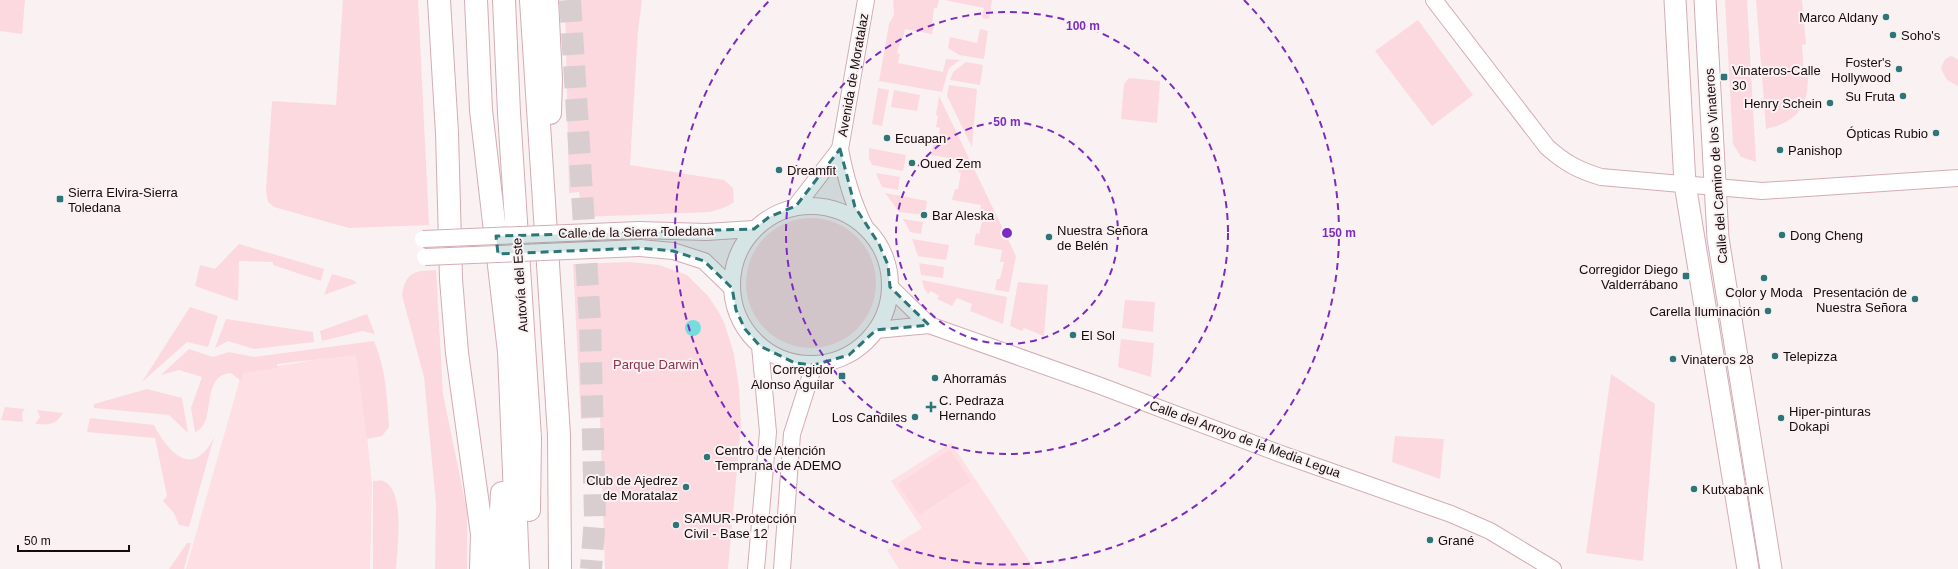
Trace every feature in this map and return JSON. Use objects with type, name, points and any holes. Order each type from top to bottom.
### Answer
[{"type":"highway","points":[[439,0],[450,204]]},
{"type":"highway","points":[[448,0],[452,279],[457,354],[482,534],[481,569]]},
{"type":"highway","points":[[476,0],[481,110],[509,352],[518,569]]},
{"type":"highway","name":"Autovía del Este","points":[[504,0],[509,113],[530,438],[529,518],[518,569]]},
{"type":"highway","points":[[531,0],[543,214],[559,435],[560,569]]},
{"type":"highway","points":[[543,214],[551,79],[547,0]]},
{"type":"highway","points":[[493,216],[504,454],[499,545],[496,569]]},
{"type":"main road","name":"Calle del Camino de los Vinateros","points":[[1675,0],[1685,184],[1748,569]]},
{"type":"main road","name":"Calle del Camino de los Vinateros","points":[[1705,0],[1718,238],[1771,569]]},
{"type":"street","name":"Avenida de Moratalaz","points":[[865,226],[853,200],[844,172],[840,149],[866,0]]},
{"type":"street","points":[[1434,0],[1546,147],[1579,171],[1601,177],[1762,191],[1958,178]]},
{"type":"street","name":"Avenida de Moratalaz","points":[[796,206],[840,149]]},
{"type":"street","points":[[796,206],[821,206],[844,213],[865,226],[879,244],[888,265],[890,287],[886,310],[876,330],[864,344],[849,355],[832,362],[814,364],[795,363],[776,356],[760,346],[745,330],[736,310],[732,288],[734,267],[741,247],[754,229],[769,217],[782,210],[796,206]]},
{"type":"street","name":"Calle de la Sierra Toledana","points":[[423,239],[639,230],[706,232],[754,229]]},
{"type":"street","name":"Calle de la Sierra Toledana","points":[[426,257],[640,248],[673,251],[704,262],[732,288]]},
{"type":"street","name":"Calle del Arroyo de la Media Legua","points":[[890,287],[929,325],[1098,385],[1281,454],[1451,514],[1490,532],[1553,569]]},
{"type":"street","name":"Calle del Arroyo de la Media Legua","points":[[876,330],[929,325]]},
{"type":"street","points":[[756,569],[768,432],[760,346]]},
{"type":"street","points":[[782,569],[792,434],[814,364]]},
{"type":"highlighted area","points":[[840,149],[855,207],[879,244],[888,265],[890,287],[929,325],[876,330],[849,355],[814,365],[795,363],[760,346],[745,329],[736,310],[732,288],[704,261],[673,251],[640,248],[498,254],[496,236],[754,229],[769,217],[796,206]]},
{"type":"shaded area","points":[[358,353],[372,483],[370,569],[186,569],[242,372]]},
{"type":"shaded area","points":[[951,443],[1034,569],[899,569],[887,550],[922,528],[891,481]]},
{"type":"green space","points":[[0,0],[25,0],[22,34],[0,31]]},
{"type":"green space","points":[[343,0],[418,0],[429,225],[349,228],[274,207],[268,202],[266,191],[272,101],[336,105]]},
{"type":"green space","points":[[565,0],[642,0],[638,31],[630,165],[724,180],[733,188],[734,202],[726,207],[710,212],[583,217],[579,192],[569,193]]},
{"type":"green space","points":[[893,0],[939,0],[937,8],[934,8],[932,24],[934,25],[932,34],[905,29],[897,53],[900,54],[898,63],[943,72],[946,59],[960,60],[949,68],[942,92],[879,81],[889,24],[894,15]]},
{"type":"green space","points":[[944,0],[992,0],[989,19],[982,18],[984,8]]},
{"type":"green space","points":[[1725,0],[1747,0],[1756,162],[1741,157],[1733,144]]},
{"type":"green space","points":[[1756,0],[1802,0],[1806,44],[1802,45],[1804,77],[1808,77],[1806,97],[1803,105],[1792,118],[1766,129]]},
{"type":"green space","points":[[1418,20],[1473,95],[1432,126],[1375,51]]},
{"type":"green space","points":[[980,29],[988,31],[984,59],[959,55],[948,48],[950,37],[977,43]]},
{"type":"green space","points":[[1952,56],[1958,60],[1958,86],[1947,80],[1941,69],[1945,60]]},
{"type":"green space","points":[[966,62],[983,65],[980,85],[950,80],[953,72]]},
{"type":"green space","points":[[1129,78],[1160,81],[1157,123],[1121,119],[1124,84]]},
{"type":"green space","points":[[949,85],[977,89],[972,147],[947,96]]},
{"type":"green space","points":[[878,88],[889,90],[882,126],[872,124]]},
{"type":"green space","points":[[894,90],[920,95],[917,111],[891,107]]},
{"type":"green space","points":[[939,96],[1016,256],[1009,292],[995,290],[997,279],[1000,279],[1004,262],[1000,262],[1002,250],[974,245],[976,233],[979,234],[983,218],[979,216],[981,205],[952,200],[955,189],[958,189],[961,173],[958,172],[960,160],[931,155],[933,144],[937,144],[940,128],[936,127]]},
{"type":"green space","points":[[869,148],[906,155],[903,171],[872,165],[869,158]]},
{"type":"green space","points":[[876,173],[900,177],[898,190],[882,187]]},
{"type":"green space","points":[[885,193],[927,201],[925,215],[899,212]]},
{"type":"green space","points":[[817,218],[836,223],[857,237],[871,258],[875,270],[875,296],[871,308],[857,329],[836,343],[824,347],[805,348],[786,343],[765,329],[751,308],[747,296],[746,277],[751,258],[765,237],[786,223],[798,219]]},
{"type":"green space","points":[[903,219],[923,222],[921,234],[910,232]]},
{"type":"green space","points":[[912,239],[949,245],[946,260],[918,256]]},
{"type":"green space","points":[[239,244],[324,269],[321,281],[273,265],[273,262],[239,261],[238,301],[195,286],[200,265],[215,269]]},
{"type":"green space","name":"Parque Darwin","points":[[630,262],[659,265],[687,275],[708,296],[724,322],[734,354],[739,388],[741,425],[728,569],[605,569],[600,418],[581,419],[573,264]]},
{"type":"green space","points":[[919,263],[944,267],[943,278],[921,275]]},
{"type":"green space","points":[[436,270],[443,394],[467,511],[467,569],[435,569],[436,504],[424,377],[402,295],[406,282],[412,274],[422,271]]},
{"type":"green space","points":[[332,274],[353,280],[357,283],[324,295]]},
{"type":"green space","points":[[922,280],[1007,297],[1003,324],[970,311],[972,304],[957,298],[952,306],[937,299],[939,296],[931,291],[928,294],[924,288]]},
{"type":"green space","points":[[1018,282],[1048,285],[1044,336],[1024,328],[1022,331],[1010,326]]},
{"type":"green space","points":[[1125,300],[1155,302],[1153,332],[1122,328]]},
{"type":"green space","points":[[190,307],[218,316],[208,347],[187,342],[142,382]]},
{"type":"green space","points":[[367,314],[375,334],[362,331],[322,341],[320,331]]},
{"type":"green space","points":[[226,319],[313,332],[314,342],[254,349],[228,341],[215,348]]},
{"type":"green space","points":[[1121,339],[1154,343],[1151,377],[1118,367]]},
{"type":"green space","points":[[374,341],[381,362],[387,394],[389,427],[382,436],[367,439],[356,355],[277,364],[277,368],[243,373],[241,381],[231,373],[221,376],[215,382],[212,390],[206,420],[202,427],[195,432],[191,408],[202,377],[179,370],[161,375],[189,349],[213,357],[229,352],[254,357]]},
{"type":"green space","points":[[1611,374],[1655,404],[1643,561],[1586,553]]},
{"type":"green space","points":[[147,389],[182,398],[188,433],[169,415],[94,408],[94,404]]},
{"type":"green space","points":[[5,407],[25,409],[22,413],[23,422],[1,420]]},
{"type":"green space","points":[[37,410],[63,413],[58,420],[54,422],[35,424],[40,417]]},
{"type":"green space","points":[[90,418],[154,425],[162,439],[174,452],[181,457],[188,459],[195,458],[203,453],[208,448],[214,437],[189,527],[179,525],[174,513],[163,501],[167,496],[155,438],[87,432]]},
{"type":"green space","points":[[1395,436],[1444,439],[1440,479],[1392,462]]},
{"type":"green space","points":[[950,450],[971,481],[919,515],[898,484]]},
{"type":"green space","points":[[373,481],[383,481],[390,486],[395,495],[398,521],[396,569],[373,569]]},
{"type":"green space","points":[[187,543],[191,543],[184,569],[169,569]]},
{"type":"water","points":[[690,320],[696,320],[701,325],[699,334],[696,336],[690,336],[685,331],[685,325]]},
{"type":"tunnel","points":[[570,0],[590,321],[595,517],[591,569]]},
{"type":"place","name":"Marco Aldany","points":[[1886,17]]},
{"type":"place","name":"Soho's","points":[[1893,35]]},
{"type":"place","name":"Foster's Hollywood","points":[[1899,69]]},
{"type":"place","name":"Vinateros-Calle 30","points":[[1724,77]]},
{"type":"place","name":"Su Fruta","points":[[1903,96]]},
{"type":"place","name":"Henry Schein","points":[[1830,103]]},
{"type":"place","name":"Ópticas Rubio","points":[[1936,133]]},
{"type":"place","name":"Ecuapan","points":[[887,138]]},
{"type":"place","name":"Panishop","points":[[1780,150]]},
{"type":"place","name":"Oued Zem","points":[[912,163]]},
{"type":"place","name":"Dreamfit","points":[[779,170]]},
{"type":"place","name":"Sierra Elvira-Sierra Toledana","points":[[60,199]]},
{"type":"place","name":"Bar Aleska","points":[[924,215]]},
{"type":"place","name":"Dong Cheng","points":[[1782,235]]},
{"type":"place","name":"Nuestra Señora de Belén","points":[[1049,237]]},
{"type":"place","name":"Corregidor Diego Valderrábano","points":[[1686,276]]},
{"type":"place","name":"Color y Moda","points":[[1764,278]]},
{"type":"place","name":"Presentación de Nuestra Señora","points":[[1915,299]]},
{"type":"place","name":"Carella Iluminación","points":[[1768,311]]},
{"type":"place","name":"El Sol","points":[[1073,335]]},
{"type":"place","name":"Telepizza","points":[[1775,356]]},
{"type":"place","name":"Vinateros 28","points":[[1673,359]]},
{"type":"place","name":"Corregidor Alonso Aguilar","points":[[842,376]]},
{"type":"place","name":"Ahorramás","points":[[935,378]]},
{"type":"place","name":"C. Pedraza Hernando","points":[[931,407]]},
{"type":"place","name":"Los Candiles","points":[[915,417]]},
{"type":"place","name":"Hiper-pinturas Dokapi","points":[[1781,418]]},
{"type":"place","name":"Centro de Atención Temprana de ADEMO","points":[[707,457]]},
{"type":"place","name":"Club de Ajedrez de Moratalaz","points":[[686,487]]},
{"type":"place","name":"Kutxabank","points":[[1694,489]]},
{"type":"place","name":"SAMUR-Protección Civil - Base 12","points":[[676,525]]},
{"type":"place","name":"Grané","points":[[1430,540]]}]
